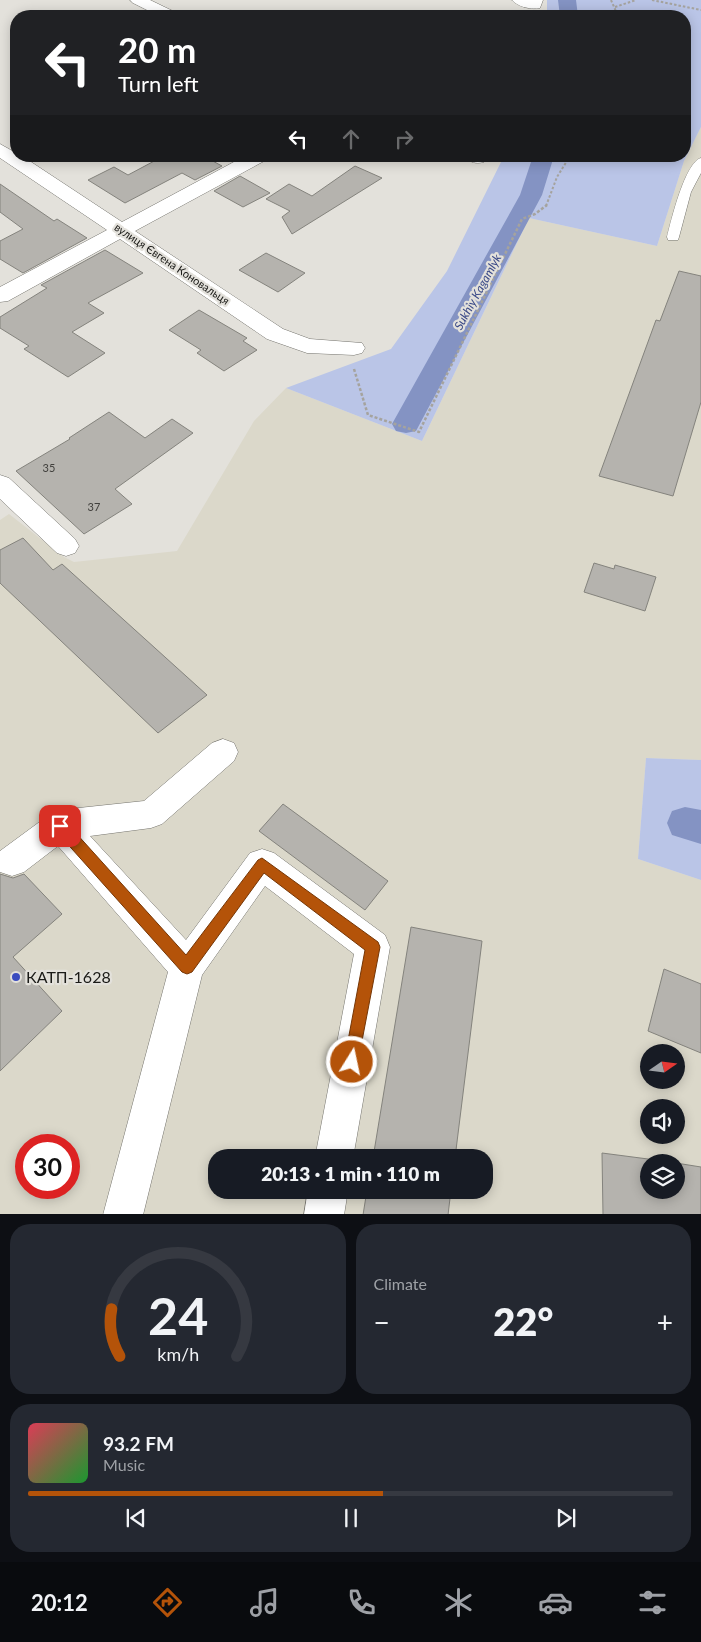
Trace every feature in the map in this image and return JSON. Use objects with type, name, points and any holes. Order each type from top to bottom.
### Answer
[{"type":"street","points":[[138,0],[159,10]]},
{"type":"street","name":"вулиця Євгена Коновальця","points":[[18,162],[275,334],[307,346],[354,348]]},
{"type":"street","points":[[0,296],[248,162]]},
{"type":"street","points":[[0,484],[66,546]]},
{"type":"street","points":[[12,861],[60,826],[151,814],[223,752]]},
{"type":"street","points":[[60,826],[187,967]]},
{"type":"street","points":[[123,1214],[187,967],[262,864],[372,947],[336,1149]]},
{"type":"street","points":[[324,1214],[326,1199]]},
{"type":"lane","points":[[673,237],[685,192],[701,162]]},
{"type":"path","points":[[611,0],[616,10]]},
{"type":"path","points":[[615,7],[636,0]]},
{"type":"path","points":[[652,0],[701,10]]},
{"type":"path","points":[[354,348],[354,374],[368,415],[419,432],[522,219],[535,214],[547,206],[557,177],[566,162]]},
{"type":"shaded area","points":[[547,0],[701,0],[701,127],[691,147],[691,10],[547,10]]},
{"type":"shaded area","points":[[701,127],[701,760],[646,758],[638,859],[701,880],[701,1214],[0,1214],[0,520],[9,514],[64,557],[74,562],[177,551],[254,421],[286,388],[422,441],[529,218],[657,246],[684,162],[691,162],[691,147]]},
{"type":"shaded area","points":[[501,162],[684,162],[657,246],[529,218],[422,441],[286,388],[391,349],[447,271]]},
{"type":"shaded area","points":[[646,758],[701,760],[701,880],[638,859]]},
{"type":"building","points":[[152,162],[215,162],[222,166],[195,180],[182,173],[125,203],[88,180],[114,167],[128,175]]},
{"type":"building","points":[[355,166],[382,178],[292,234],[282,217],[290,211],[266,199],[289,184],[312,196]]},
{"type":"building","points":[[240,176],[270,193],[243,207],[214,191]]},
{"type":"building","points":[[0,184],[54,221],[57,219],[87,238],[23,273],[0,259],[0,241],[23,229],[0,212]]},
{"type":"building","points":[[105,250],[143,273],[88,303],[104,313],[72,332],[105,353],[68,377],[24,349],[29,346],[0,328],[0,317],[47,288],[41,285]]},
{"type":"building","points":[[266,253],[305,273],[278,292],[239,270]]},
{"type":"building","points":[[679,271],[701,276],[701,402],[673,496],[599,476],[656,320],[660,321]]},
{"type":"building","points":[[199,310],[247,338],[243,341],[257,350],[224,371],[197,353],[201,350],[169,330]]},
{"type":"building","points":[[109,412],[145,438],[172,419],[193,433],[115,489],[132,504],[84,534],[16,471],[70,439]]},
{"type":"building","points":[[23,538],[53,570],[62,564],[207,695],[158,733],[0,583],[0,550]]},
{"type":"building","points":[[594,563],[614,569],[615,565],[656,577],[645,611],[584,592]]},
{"type":"building","points":[[283,804],[388,881],[365,910],[259,831]]},
{"type":"building","points":[[0,874],[13,878],[24,874],[62,914],[13,957],[62,1011],[0,1071]]},
{"type":"building","points":[[411,927],[482,941],[456,1149],[374,1149]]},
{"type":"building","points":[[664,969],[701,984],[701,1053],[685,1046],[685,1044],[679,1044],[648,1031]]},
{"type":"building","points":[[602,1153],[640,1158],[640,1199],[685,1199],[685,1164],[701,1167],[701,1214],[603,1214]]},
{"type":"building","points":[[366,1199],[450,1199],[448,1214],[363,1214]]},
{"type":"waterway","name":"Sukhiy Kagamlyk","points":[[567,0],[568,10]]},
{"type":"waterway","name":"Sukhiy Kagamlyk","points":[[406,424],[531,195],[542,162]]},
{"type":"waterway","points":[[685,823],[701,827]]},
{"type":"place","name":"КАТП-1628","points":[[16,977]]},
{"type":"route","points":[[60,826],[187,967],[262,864],[372,947],[352,1062]]}]
